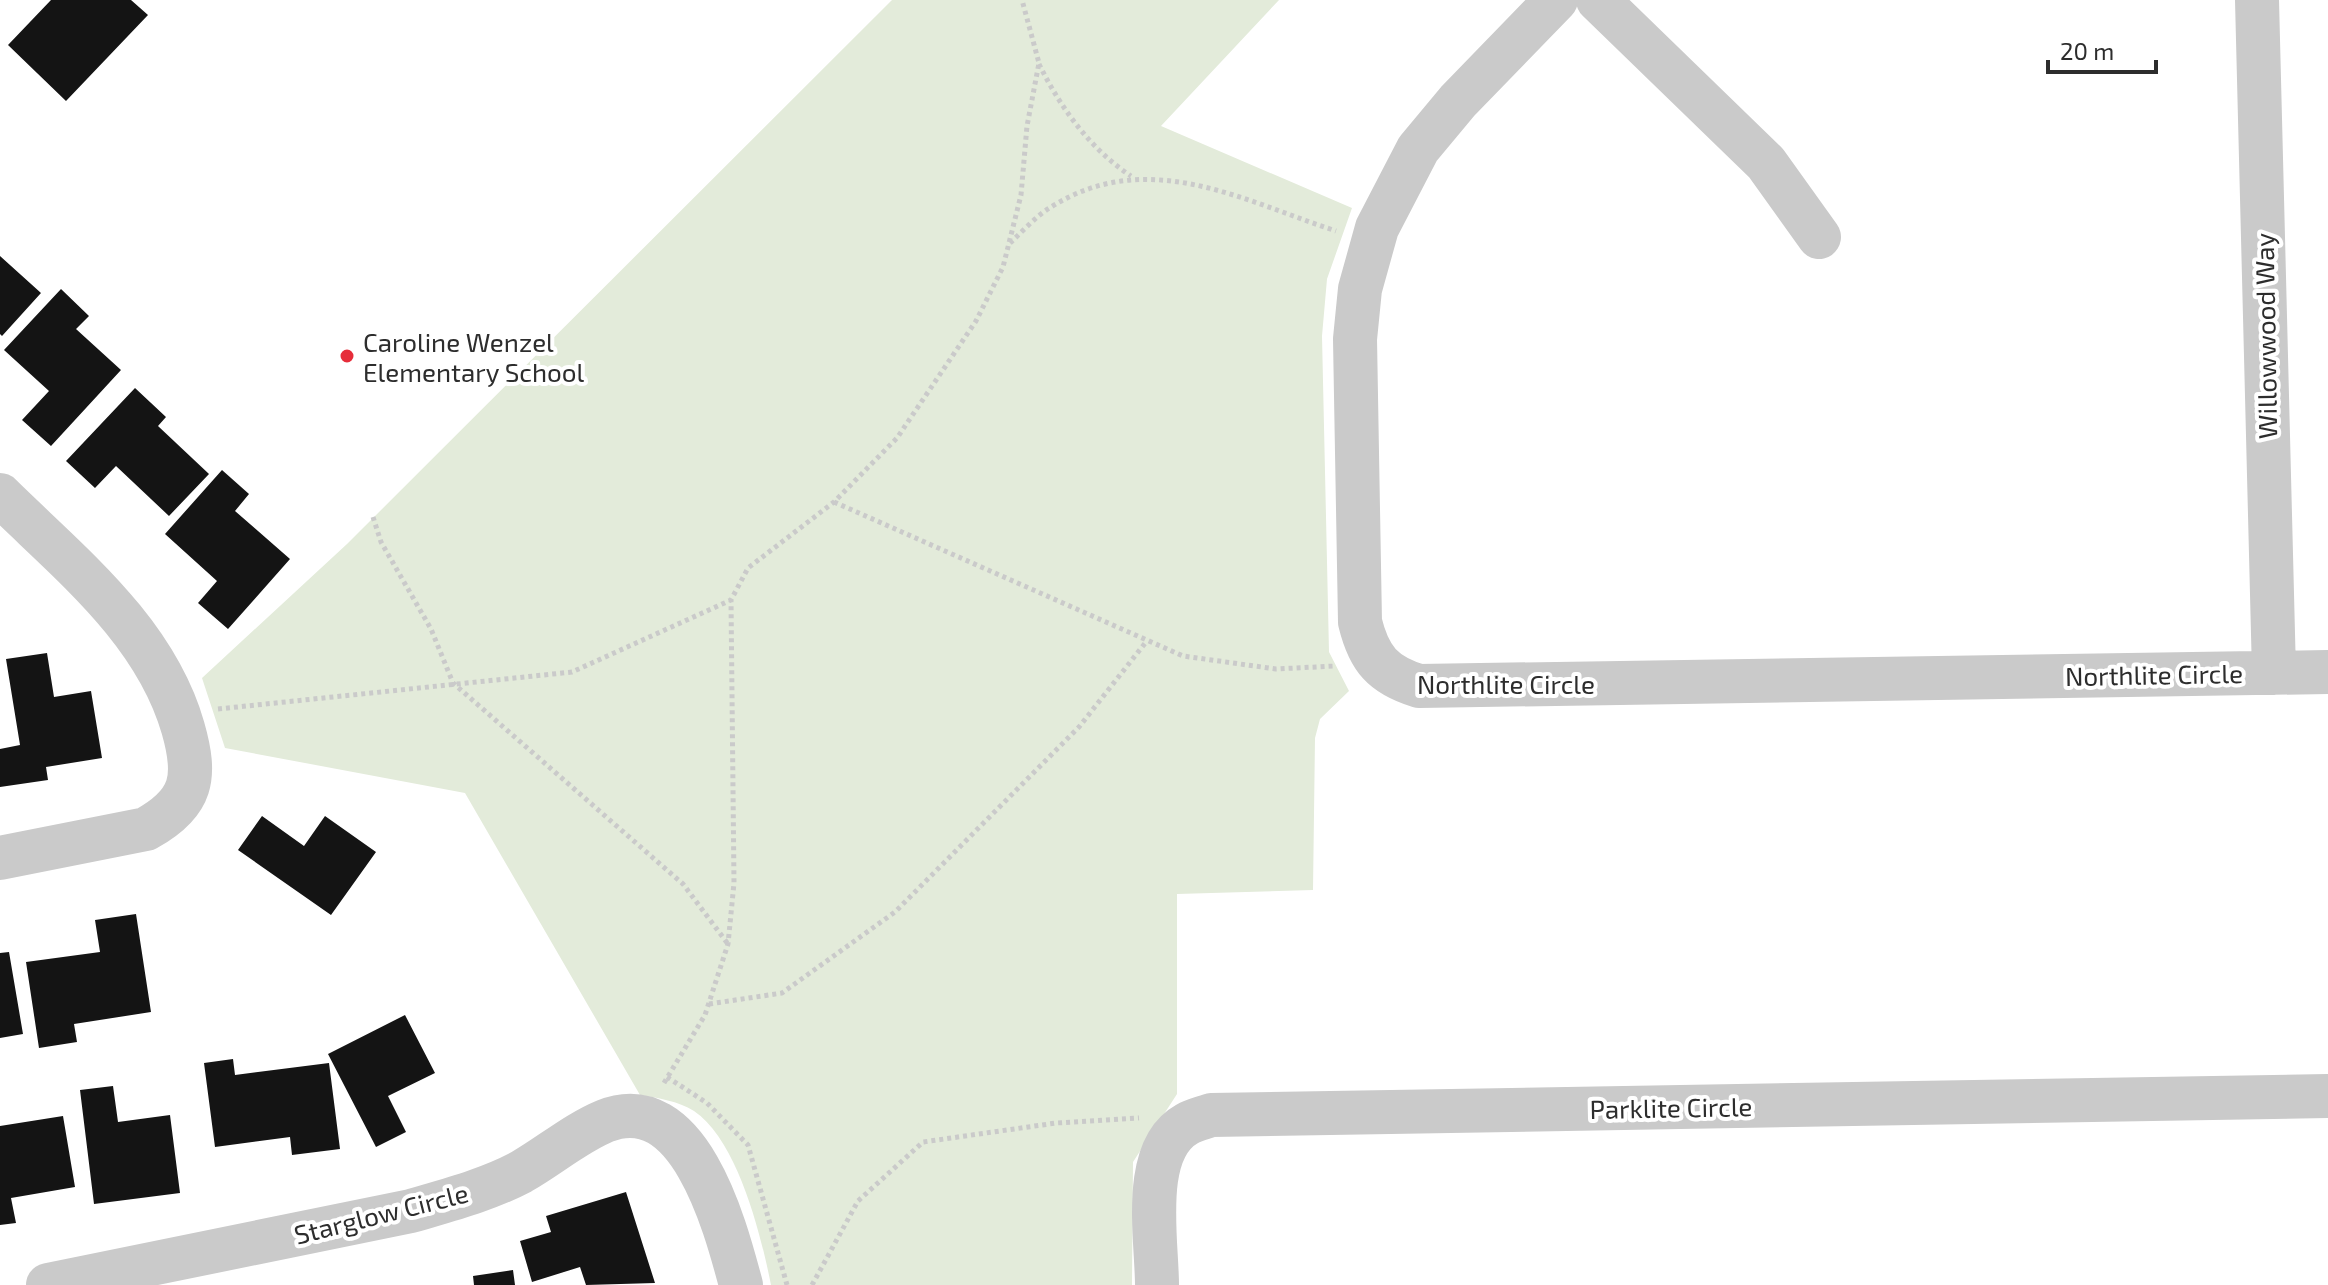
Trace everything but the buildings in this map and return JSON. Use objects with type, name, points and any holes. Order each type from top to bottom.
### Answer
[{"type":"street","name":"Northlite Circle","points":[[1556,0],[1458,101],[1418,149],[1377,228],[1360,289],[1355,339],[1360,622],[1366,647],[1378,666],[1396,679],[1419,686],[2328,672]]},
{"type":"street","points":[[1598,0],[1766,163],[1819,237]]},
{"type":"street","name":"Willowwood Way","points":[[2257,0],[2274,673]]},
{"type":"street","points":[[0,495],[127,624],[153,659],[177,707],[191,757],[190,780],[182,800],[167,817],[146,829],[0,858]]},
{"type":"street","name":"Parklite Circle","points":[[1157,1285],[1155,1176],[1160,1155],[1175,1133],[1187,1124],[1211,1115],[2328,1096]]},
{"type":"street","name":"Starglow Circle","points":[[48,1285],[411,1211],[458,1198],[518,1173],[607,1120],[634,1117],[655,1122],[677,1136],[689,1150],[726,1230],[741,1285]]},
{"type":"path","points":[[1022,0],[1039,63],[1059,104],[1116,166],[1132,177]]},
{"type":"path","points":[[667,1077],[709,1004],[728,944],[734,883],[731,600],[748,568],[834,502],[897,438],[976,321],[1003,267],[1021,195],[1027,126],[1039,63]]},
{"type":"path","points":[[1009,243],[1050,207],[1107,180],[1132,177],[1182,180],[1348,235]]},
{"type":"path","points":[[834,502],[1183,656],[1276,669],[1336,666]]},
{"type":"path","points":[[373,517],[381,542],[431,629],[453,683],[683,884],[728,944]]},
{"type":"path","points":[[217,709],[572,672],[731,600]]},
{"type":"path","points":[[709,1004],[782,993],[895,912],[1079,727],[1146,642]]},
{"type":"path","points":[[812,1285],[858,1201],[923,1142],[1056,1123],[1146,1117]]},
{"type":"green space","points":[[892,0],[1279,0],[1161,126],[1352,208],[1327,279],[1322,336],[1329,652],[1349,691],[1320,719],[1315,738],[1313,890],[1177,894],[1177,1094],[1133,1162],[1132,1285],[771,1285],[754,1216],[723,1144],[710,1125],[694,1111],[675,1102],[640,1095],[465,793],[225,748],[202,678],[347,544]]},
{"type":"place","name":"Caroline Wenzel Elementary School","points":[[347,356]]}]
